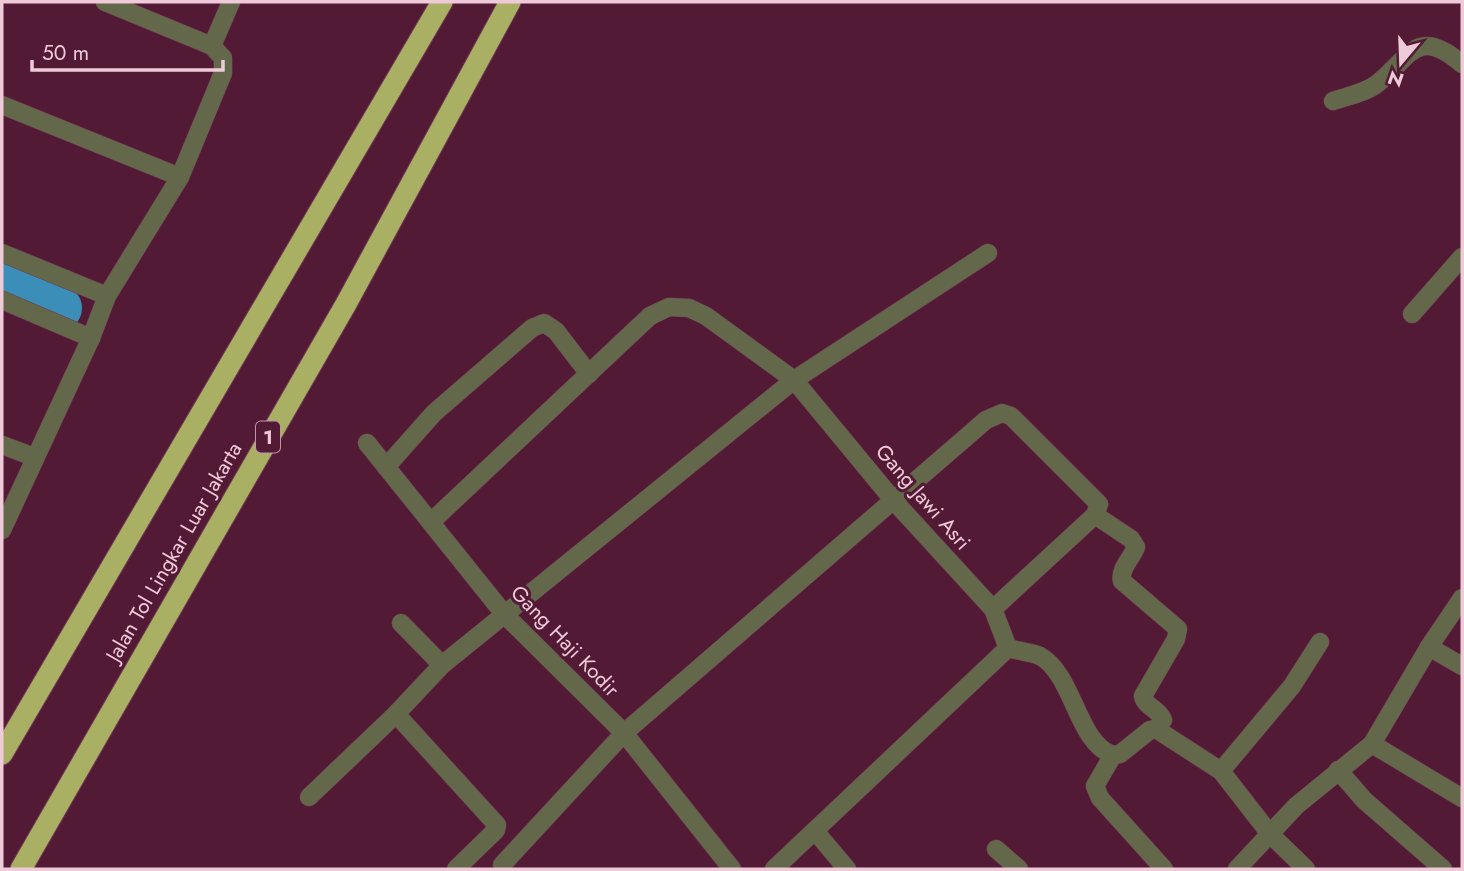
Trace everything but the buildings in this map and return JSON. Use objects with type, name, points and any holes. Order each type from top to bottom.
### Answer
[{"type":"highway","points":[[2,754],[442,2]]},
{"type":"highway","name":"Jalan Tol Lingkar Luar Jakarta","points":[[21,869],[346,304],[510,2]]},
{"type":"street","points":[[2,530],[104,303],[180,177],[223,73],[223,58],[212,46],[105,2]]},
{"type":"street","points":[[212,46],[231,2]]},
{"type":"street","points":[[1333,101],[1376,85],[1413,49],[1422,46],[1446,52],[1462,64]]},
{"type":"street","points":[[2,105],[180,177]]},
{"type":"street","points":[[2,253],[104,303]]},
{"type":"street","points":[[309,797],[396,714],[442,665],[794,380],[988,253]]},
{"type":"street","points":[[1412,314],[1462,257]]},
{"type":"street","points":[[2,300],[92,333]]},
{"type":"street","name":"Gang Jawi Asri","points":[[431,522],[650,316],[669,307],[689,308],[706,316],[794,380],[894,501],[993,609],[1008,648]]},
{"type":"street","points":[[386,467],[434,413],[532,328],[544,323],[556,331],[589,374]]},
{"type":"street","points":[[482,844],[504,867],[624,733],[986,420],[1002,413],[1011,416],[1099,504],[1094,515],[993,609]]},
{"type":"street","name":"Gang Haji Kodir","points":[[367,443],[505,615],[624,733],[732,869]]},
{"type":"street","points":[[2,445],[34,457]]},
{"type":"street","points":[[1094,515],[1131,539],[1136,547],[1122,572],[1122,581],[1178,629],[1177,639],[1143,696],[1146,703],[1163,720],[1156,729]]},
{"type":"street","points":[[1237,869],[1296,806],[1372,744],[1429,647],[1462,598]]},
{"type":"street","points":[[401,624],[442,665]]},
{"type":"street","points":[[1221,771],[1292,686],[1320,642]]},
{"type":"street","points":[[1429,647],[1462,666]]},
{"type":"street","points":[[774,869],[1008,648],[1040,656],[1056,672],[1099,749],[1113,755],[1120,754],[1150,730],[1156,729],[1221,771],[1270,834],[1306,869]]},
{"type":"street","points":[[396,714],[497,825],[496,830],[456,869]]},
{"type":"street","points":[[1372,744],[1462,798]]},
{"type":"street","points":[[1113,755],[1095,786],[1100,798],[1164,869]]},
{"type":"street","points":[[1338,770],[1364,800],[1443,869]]},
{"type":"street","points":[[815,831],[847,869]]},
{"type":"street","points":[[996,849],[1019,869]]},
{"type":"waterway","points":[[2,284],[59,308]]}]
